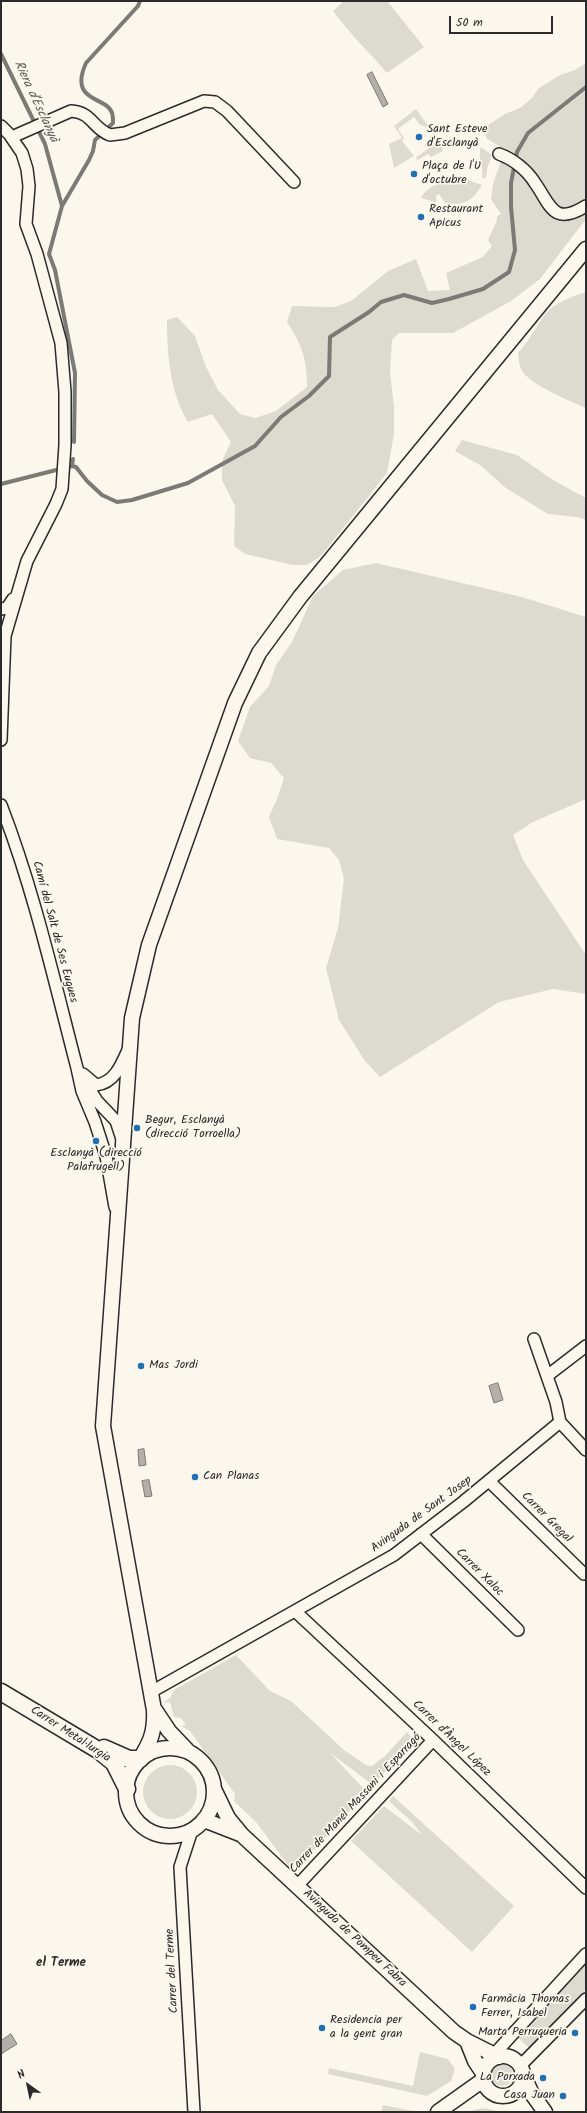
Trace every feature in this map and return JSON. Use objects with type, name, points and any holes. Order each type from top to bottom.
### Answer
[{"type":"main road","name":"Carrer Metal·lurgia","points":[[1,1684],[114,1754],[129,1759],[140,1759]]},
{"type":"main road","name":"Carrer Metal·lurgia","points":[[1,1692],[98,1750],[114,1763],[127,1789]]},
{"type":"street","points":[[12,137],[71,111],[80,111],[103,131],[125,133],[204,101],[215,102],[228,111],[294,182]]},
{"type":"street","points":[[1,126],[12,137],[22,153],[27,169],[29,186],[26,224],[37,254],[61,343],[65,392],[64,475],[62,489],[30,555],[17,593],[5,636],[1,740]]},
{"type":"street","points":[[499,154],[514,161],[535,181],[546,202],[556,212],[568,214],[578,211],[586,206]]},
{"type":"street","points":[[154,1710],[169,1731],[188,1751],[200,1760],[210,1774],[214,1789],[212,1804],[204,1820],[192,1830],[178,1835],[162,1835],[148,1830],[136,1820],[131,1813],[126,1798],[131,1771],[140,1759],[153,1735],[155,1727],[154,1710],[103,1426],[124,1150],[132,1018],[149,945],[235,703],[259,653],[300,597],[584,257]]},
{"type":"street","points":[[1,609],[7,608],[17,593]]},
{"type":"street","points":[[1,620],[5,636]]},
{"type":"street","name":"Camí del Salt de Ses Eugues","points":[[1,805],[27,881],[77,1068],[82,1092],[95,1122],[106,1156],[118,1227]]},
{"type":"street","points":[[77,1068],[96,1085],[104,1084],[111,1080],[120,1067],[130,1046]]},
{"type":"street","name":"Camí del Salt de Ses Eugues","points":[[77,1068],[90,1091],[116,1121],[124,1150]]},
{"type":"street","points":[[95,1122],[111,1123],[120,1119],[127,1101]]},
{"type":"street","points":[[534,1339],[556,1402],[560,1422],[586,1450]]},
{"type":"street","points":[[547,1376],[586,1346]]},
{"type":"street","name":"Avinguda de Sant Josep","points":[[151,1692],[296,1612],[394,1555],[489,1481],[560,1422]]},
{"type":"street","name":"Carrer Gregal","points":[[489,1481],[584,1574]]},
{"type":"street","name":"Carrer Xaloc","points":[[421,1534],[518,1630]]},
{"type":"street","name":"Carrer d'Àngel López","points":[[296,1612],[433,1740],[586,1888]]},
{"type":"street","name":"Carrer de Manel Massoni i Esparragó","points":[[297,1886],[433,1740]]},
{"type":"street","points":[[140,1759],[153,1751],[173,1748],[188,1751]]},
{"type":"street","name":"Avinguda de Pompeu Fabra","points":[[214,1789],[228,1818],[242,1835],[443,2022],[467,2041],[502,2057]]},
{"type":"street","name":"Avinguda de Pompeu Fabra","points":[[204,1820],[242,1835]]},
{"type":"street","name":"Carrer del Terme","points":[[192,1830],[180,1867],[194,2112]]},
{"type":"street","points":[[502,2057],[499,2049],[586,1954]]},
{"type":"street","points":[[458,2099],[472,2095],[503,2095],[514,2092],[521,2084],[521,2068],[586,1999]]},
{"type":"street","name":"Avinguda de Pompeu Fabra","points":[[467,2041],[483,2076]]},
{"type":"street","points":[[438,2112],[458,2099],[483,2076],[488,2063],[502,2057],[514,2060],[521,2068],[532,2094],[543,2110]]},
{"type":"street","points":[[483,2076],[489,2091],[522,2099],[543,2110]]},
{"type":"shaded area","points":[[344,1],[387,1],[424,47],[387,73],[352,35],[333,11]]},
{"type":"shaded area","points":[[586,63],[586,203],[584,206],[586,219],[540,279],[511,301],[453,333],[399,333],[392,340],[390,373],[394,406],[394,434],[387,473],[321,556],[307,565],[293,565],[245,554],[234,546],[235,506],[222,480],[222,461],[231,442],[212,414],[188,422],[173,386],[169,360],[167,320],[177,317],[195,336],[206,367],[218,390],[240,414],[255,418],[276,411],[307,387],[306,368],[303,353],[287,322],[292,306],[335,307],[351,301],[388,271],[416,259],[428,291],[450,290],[446,273],[483,257],[492,246],[488,240],[497,220],[497,216],[501,214],[491,199],[493,184],[501,161],[499,146],[487,139],[482,129],[505,114],[520,108],[532,98],[539,88],[560,75],[575,70]]},
{"type":"shaded area","points":[[372,72],[388,104],[383,107],[367,75]]},
{"type":"shaded area","points":[[416,109],[440,143],[443,151],[431,157],[428,154],[418,160],[416,158],[432,145],[435,136],[427,127],[420,125],[414,117],[398,129],[404,138],[402,141],[414,156],[394,168],[389,144],[402,138],[394,126]]},
{"type":"shaded area","points":[[481,147],[492,155],[487,169],[486,178],[482,178],[480,155]]},
{"type":"shaded area","points":[[462,178],[482,185],[471,199],[463,203],[445,203],[439,194],[436,196],[437,201],[435,202],[421,198],[428,189],[433,186]]},
{"type":"shaded area","points":[[586,292],[586,408],[551,392],[534,382],[522,371],[518,353],[545,314],[553,306],[564,300]]},
{"type":"shaded area","points":[[462,440],[517,455],[553,480],[586,498],[586,520],[577,517],[548,514],[506,488],[480,465],[455,451]]},
{"type":"shaded area","points":[[376,563],[522,597],[586,617],[586,799],[533,822],[513,835],[523,860],[586,955],[586,994],[553,989],[499,1002],[380,1077],[365,1061],[339,1020],[326,968],[338,928],[344,879],[339,860],[329,848],[277,839],[269,817],[284,778],[271,763],[250,758],[238,741],[250,707],[269,686],[276,665],[292,642],[313,596],[343,570]]},
{"type":"shaded area","points":[[498,1383],[503,1400],[494,1403],[489,1386]]},
{"type":"shaded area","points":[[144,1449],[146,1465],[139,1466],[138,1450]]},
{"type":"shaded area","points":[[149,1480],[152,1496],[145,1497],[142,1481]]},
{"type":"shaded area","points":[[236,1655],[270,1691],[291,1701],[344,1750],[366,1765],[372,1766],[385,1756],[407,1732],[414,1740],[373,1785],[330,1753],[367,1792],[300,1865],[297,1863],[291,1869],[256,1822],[234,1801],[235,1794],[190,1731],[181,1726],[186,1725],[181,1718],[174,1717],[170,1702],[163,1703],[170,1698],[174,1690]]},
{"type":"shaded area","points":[[165,1765],[175,1765],[185,1769],[193,1777],[197,1787],[197,1797],[193,1807],[185,1815],[175,1819],[165,1819],[155,1815],[147,1807],[143,1797],[143,1787],[147,1777],[155,1769]]},
{"type":"shaded area","points":[[393,1796],[514,1906],[472,1952],[351,1841],[384,1806],[423,1836],[411,1821],[389,1801]]},
{"type":"shaded area","points":[[586,1960],[586,1989],[530,2049],[516,2036]]},
{"type":"shaded area","points":[[11,2034],[17,2044],[1,2054],[1,2041]]},
{"type":"shaded area","points":[[420,2052],[448,2059],[455,2069],[451,2081],[427,2096],[328,2074],[329,2068],[413,2086]]},
{"type":"shaded area","points":[[502,2064],[510,2067],[513,2075],[510,2083],[502,2086],[494,2083],[491,2075],[494,2067]]},
{"type":"shaded area","points":[[383,2105],[413,2111],[381,2112]]},
{"type":"shaded area","points":[[483,2108],[502,2112],[465,2112]]},
{"type":"waterway","points":[[74,442],[75,373],[55,270],[49,254],[62,206],[89,160],[93,151],[95,140],[113,123],[112,114],[109,108],[90,97],[85,92],[82,85],[82,76],[86,63],[138,6],[140,1]]},
{"type":"waterway","name":"Riera d'Esclanyà","points":[[1,54],[45,144],[62,206]]},
{"type":"waterway","name":"Riera d'Esclanyà","points":[[1,484],[72,466],[76,467],[87,481],[102,495],[117,502],[132,500],[188,483],[255,446],[281,417],[309,396],[329,376],[330,337],[369,312],[381,302],[404,295],[432,303],[483,289],[509,272],[515,250],[511,207],[511,183],[517,152],[528,133],[586,87]]},
{"type":"waterway","name":"Riera d'Esclanyà","points":[[72,466],[73,459]]},
{"type":"place","name":"Sant Esteve d'Esclanyà","points":[[419,137]]},
{"type":"place","name":"Plaça de l'U d'octubre","points":[[414,174]]},
{"type":"place","name":"Restaurant Apicus","points":[[421,217]]},
{"type":"place","name":"Begur, Esclanyà (direcció Torroella)","points":[[137,1128]]},
{"type":"place","name":"Esclanyà (direcció Palafrugell)","points":[[96,1141]]},
{"type":"place","name":"Mas Jordi","points":[[141,1366]]},
{"type":"place","name":"Can Planas","points":[[195,1477]]},
{"type":"place","name":"Farmàcia Thomas Ferrer, Isabel","points":[[473,2007]]},
{"type":"place","name":"Residencia per a la gent gran","points":[[322,2028]]},
{"type":"place","name":"Marta Perruqueria","points":[[575,2033]]},
{"type":"place","name":"La Porxada","points":[[543,2078]]},
{"type":"place","name":"Casa Juan","points":[[563,2096]]},
{"type":"district","name":"el Terme","points":[[61,1964]]}]
